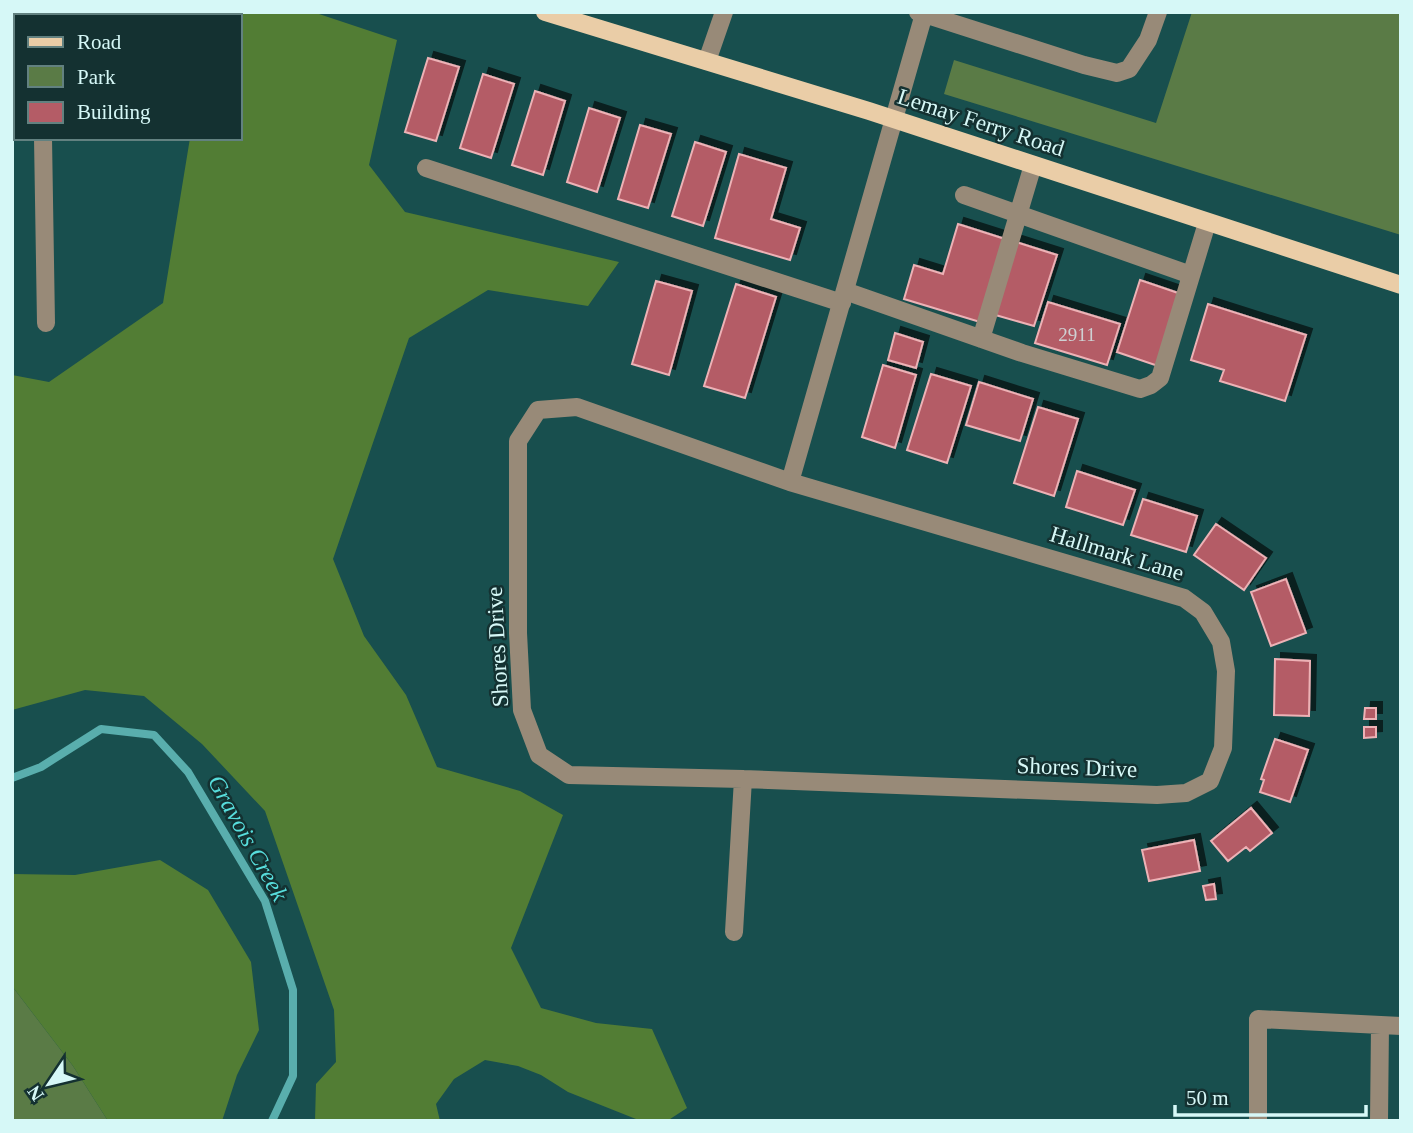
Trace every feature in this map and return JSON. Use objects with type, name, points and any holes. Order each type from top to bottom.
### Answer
[{"type":"main road","name":"Lemay Ferry Road","points":[[545,12],[893,119],[1401,285]]},
{"type":"street","points":[[707,61],[724,12]]},
{"type":"street","points":[[790,482],[844,297],[921,13],[1117,73],[1129,69],[1148,40],[1158,12]]},
{"type":"street","points":[[43,140],[46,323]]},
{"type":"street","points":[[981,339],[1033,165]]},
{"type":"street","points":[[426,169],[1140,389],[1152,385],[1160,378],[1207,223]]},
{"type":"street","points":[[964,195],[1191,275]]},
{"type":"street","name":"Hallmark Lane","points":[[577,407],[790,482],[1184,598],[1203,612],[1222,642],[1226,671],[1223,748],[1210,781],[1186,793],[1157,794]]},
{"type":"street","name":"Shores Drive","points":[[577,407],[538,410],[518,441],[518,633],[522,710],[539,755],[569,775],[1157,794]]},
{"type":"street","points":[[734,932],[743,779]]},
{"type":"street","points":[[1258,1121],[1258,1019],[1401,1026]]},
{"type":"street","points":[[1379,1121],[1380,1025]]},
{"type":"green space","points":[[313,12],[397,40],[369,165],[405,212],[619,262],[588,306],[488,290],[409,338],[333,559],[364,636],[406,695],[437,767],[520,791],[563,815],[511,948],[541,1008],[596,1023],[652,1029],[687,1108],[667,1121],[641,1121],[568,1092],[541,1075],[518,1066],[485,1060],[454,1079],[436,1104],[440,1121],[315,1121],[316,1084],[336,1062],[334,1010],[265,811],[202,744],[144,696],[85,690],[12,710],[12,375],[49,382],[163,303],[190,140],[242,140],[242,14],[233,14]]},
{"type":"green space","points":[[1192,12],[1401,12],[1401,235],[944,94],[954,60],[1156,123]]},
{"type":"green space","points":[[160,860],[208,890],[251,962],[259,1030],[237,1075],[222,1121],[108,1121],[73,1066],[12,986],[12,874],[75,875]]},
{"type":"green space","points":[[12,986],[73,1066],[108,1121],[12,1121]]},
{"type":"building","points":[[428,58],[459,67],[436,141],[405,132]]},
{"type":"building","points":[[483,74],[514,84],[491,158],[460,148]]},
{"type":"building","points":[[535,91],[565,101],[543,175],[512,165]]},
{"type":"building","points":[[589,108],[620,118],[597,192],[567,182]]},
{"type":"building","points":[[640,125],[671,134],[648,208],[618,199]]},
{"type":"building","points":[[695,142],[726,152],[703,226],[672,216]]},
{"type":"building","points":[[739,154],[786,168],[771,219],[800,228],[790,260],[715,238]]},
{"type":"building","points":[[958,224],[1005,239],[980,322],[904,299],[914,265],[943,274]]},
{"type":"building","points":[[1016,242],[1057,255],[1034,326],[992,314]]},
{"type":"building","points":[[1140,280],[1181,294],[1158,366],[1117,352]]},
{"type":"building","points":[[656,281],[692,291],[669,375],[632,364]]},
{"type":"building","points":[[736,284],[776,297],[745,398],[704,386]]},
{"type":"building","points":[[1048,302],[1120,324],[1107,365],[1035,343]]},
{"type":"building","points":[[1208,304],[1306,335],[1285,401],[1220,381],[1224,370],[1191,360]]},
{"type":"building","points":[[895,333],[923,342],[916,368],[888,360]]},
{"type":"building","points":[[883,365],[916,375],[895,448],[862,437]]},
{"type":"building","points":[[931,374],[971,386],[947,463],[907,450]]},
{"type":"building","points":[[979,382],[1033,399],[1020,441],[966,425]]},
{"type":"building","points":[[1038,407],[1078,419],[1054,496],[1014,483]]},
{"type":"building","points":[[1077,471],[1135,490],[1123,525],[1066,507]]},
{"type":"building","points":[[1143,499],[1197,516],[1186,552],[1131,535]]},
{"type":"building","points":[[1216,524],[1266,558],[1244,590],[1194,555]]},
{"type":"building","points":[[1286,579],[1306,633],[1271,646],[1251,592]]},
{"type":"building","points":[[1275,659],[1310,661],[1309,716],[1274,715]]},
{"type":"building","points":[[1365,708],[1376,708],[1376,719],[1364,719]]},
{"type":"building","points":[[1364,727],[1376,727],[1376,737],[1364,738]]},
{"type":"building","points":[[1275,739],[1308,750],[1290,802],[1260,792],[1264,780],[1261,779]]},
{"type":"building","points":[[1251,808],[1272,833],[1250,851],[1246,847],[1228,861],[1211,841]]},
{"type":"building","points":[[1194,840],[1200,871],[1149,881],[1142,850]]},
{"type":"building","points":[[1214,884],[1216,899],[1206,900],[1203,886]]},
{"type":"waterway","name":"Gravois Creek","points":[[12,778],[41,767],[101,729],[154,735],[188,772],[265,901],[293,990],[293,1076],[272,1121]]}]
